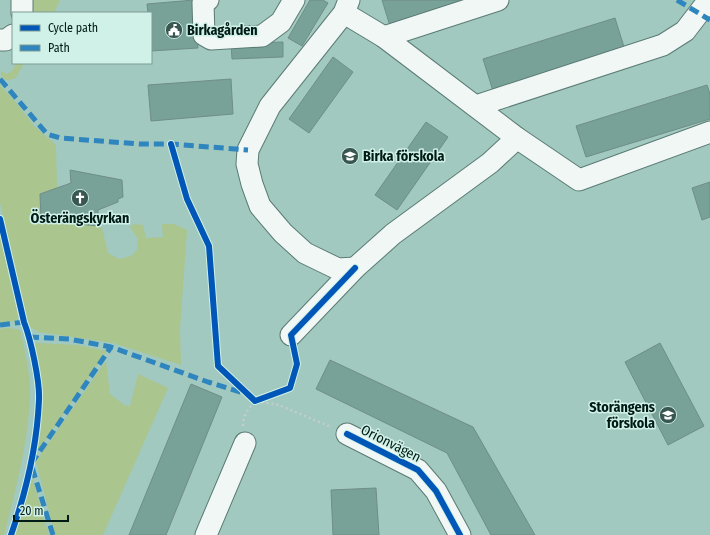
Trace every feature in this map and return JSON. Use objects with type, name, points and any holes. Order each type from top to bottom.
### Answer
[{"type":"street","points":[[22,0],[22,12]]},
{"type":"street","points":[[208,0],[202,4],[204,36],[211,39],[262,36],[281,22],[294,0]]},
{"type":"street","points":[[384,36],[498,0]]},
{"type":"street","points":[[476,106],[663,45],[685,30],[708,1]]},
{"type":"street","points":[[355,268],[338,269],[305,254],[283,233],[260,206],[247,164],[248,150],[270,106],[347,7],[517,138],[579,180],[710,132]]},
{"type":"street","points":[[0,40],[6,40],[12,36]]},
{"type":"street","points":[[291,336],[355,268],[393,234],[490,163],[517,138]]},
{"type":"street","name":"Orionvägen","points":[[347,434],[409,464],[418,470],[428,479],[436,491],[460,535]]},
{"type":"street","points":[[206,535],[245,443]]},
{"type":"path","points":[[245,443],[243,420],[247,410],[255,400],[279,405],[347,434]]},
{"type":"green space","points":[[30,0],[60,0],[54,12],[30,12]]},
{"type":"green space","points":[[16,64],[23,64],[16,78],[9,80],[3,79],[0,71],[7,74],[12,71]]},
{"type":"green space","points":[[0,85],[34,126],[56,145],[57,188],[40,194],[41,220],[98,226],[102,228],[108,253],[119,259],[131,256],[137,250],[138,239],[130,227],[134,224],[143,225],[146,238],[163,237],[162,224],[174,224],[187,230],[180,330],[181,365],[113,343],[38,332],[29,326],[0,203]]},
{"type":"green space","points":[[0,235],[18,317],[16,321],[0,323]]},
{"type":"green space","points":[[0,329],[17,329],[21,332],[29,372],[30,396],[27,431],[21,466],[4,535],[0,535]]},
{"type":"green space","points":[[36,343],[78,345],[107,351],[37,452],[41,400],[40,383],[34,358],[34,347]]},
{"type":"green space","points":[[106,361],[110,394],[124,405],[130,406],[138,374],[168,388],[103,535],[55,535],[36,461]]},
{"type":"green space","points":[[31,474],[49,535],[14,535]]},
{"type":"building","name":"Birkagården","points":[[194,0],[198,48],[152,51],[152,12],[148,12],[147,4]]},
{"type":"building","points":[[310,0],[323,0],[328,3],[302,46],[288,38]]},
{"type":"building","points":[[382,0],[471,0],[390,26]]},
{"type":"building","points":[[615,18],[625,50],[493,91],[483,59]]},
{"type":"building","points":[[283,42],[283,57],[232,59],[231,44]]},
{"type":"building","points":[[333,57],[353,72],[309,133],[289,119]]},
{"type":"building","points":[[231,79],[233,114],[151,121],[148,85]]},
{"type":"building","points":[[707,85],[710,94],[710,119],[586,157],[576,126]]},
{"type":"building","points":[[426,122],[448,137],[397,210],[375,195]]},
{"type":"building","name":"Österängskyrkan","points":[[70,170],[122,180],[123,197],[118,199],[118,202],[98,210],[98,226],[41,220],[40,194],[71,183]]},
{"type":"building","points":[[710,182],[710,217],[702,220],[692,188]]},
{"type":"building","points":[[660,343],[704,426],[668,445],[625,362]]},
{"type":"building","points":[[330,360],[473,427],[535,535],[491,535],[447,453],[316,389]]},
{"type":"building","points":[[191,384],[222,397],[166,535],[129,535]]},
{"type":"building","points":[[376,488],[379,535],[333,535],[331,490]]},
{"type":"marked path","points":[[677,0],[710,20]]},
{"type":"marked path","points":[[0,79],[47,134],[60,138],[248,150]]},
{"type":"marked path","points":[[0,325],[24,322]]},
{"type":"marked path","points":[[29,337],[69,339],[111,347],[243,393]]},
{"type":"marked path","points":[[53,535],[31,464],[111,347]]},
{"type":"cycle path","points":[[171,144],[187,199],[209,246],[218,366],[255,401],[290,388],[297,364],[291,335],[355,268]]},
{"type":"cycle path","points":[[0,219],[37,372],[39,392],[38,417],[30,469],[11,535]]},
{"type":"cycle path","points":[[347,434],[418,470],[436,491],[460,535]]},
{"type":"place","name":"Birkagården","points":[[174,30]]},
{"type":"place","name":"Birka förskola","points":[[350,156]]},
{"type":"place","name":"Österängskyrkan","points":[[80,198]]},
{"type":"place","name":"Storängens förskola","points":[[668,415]]}]
